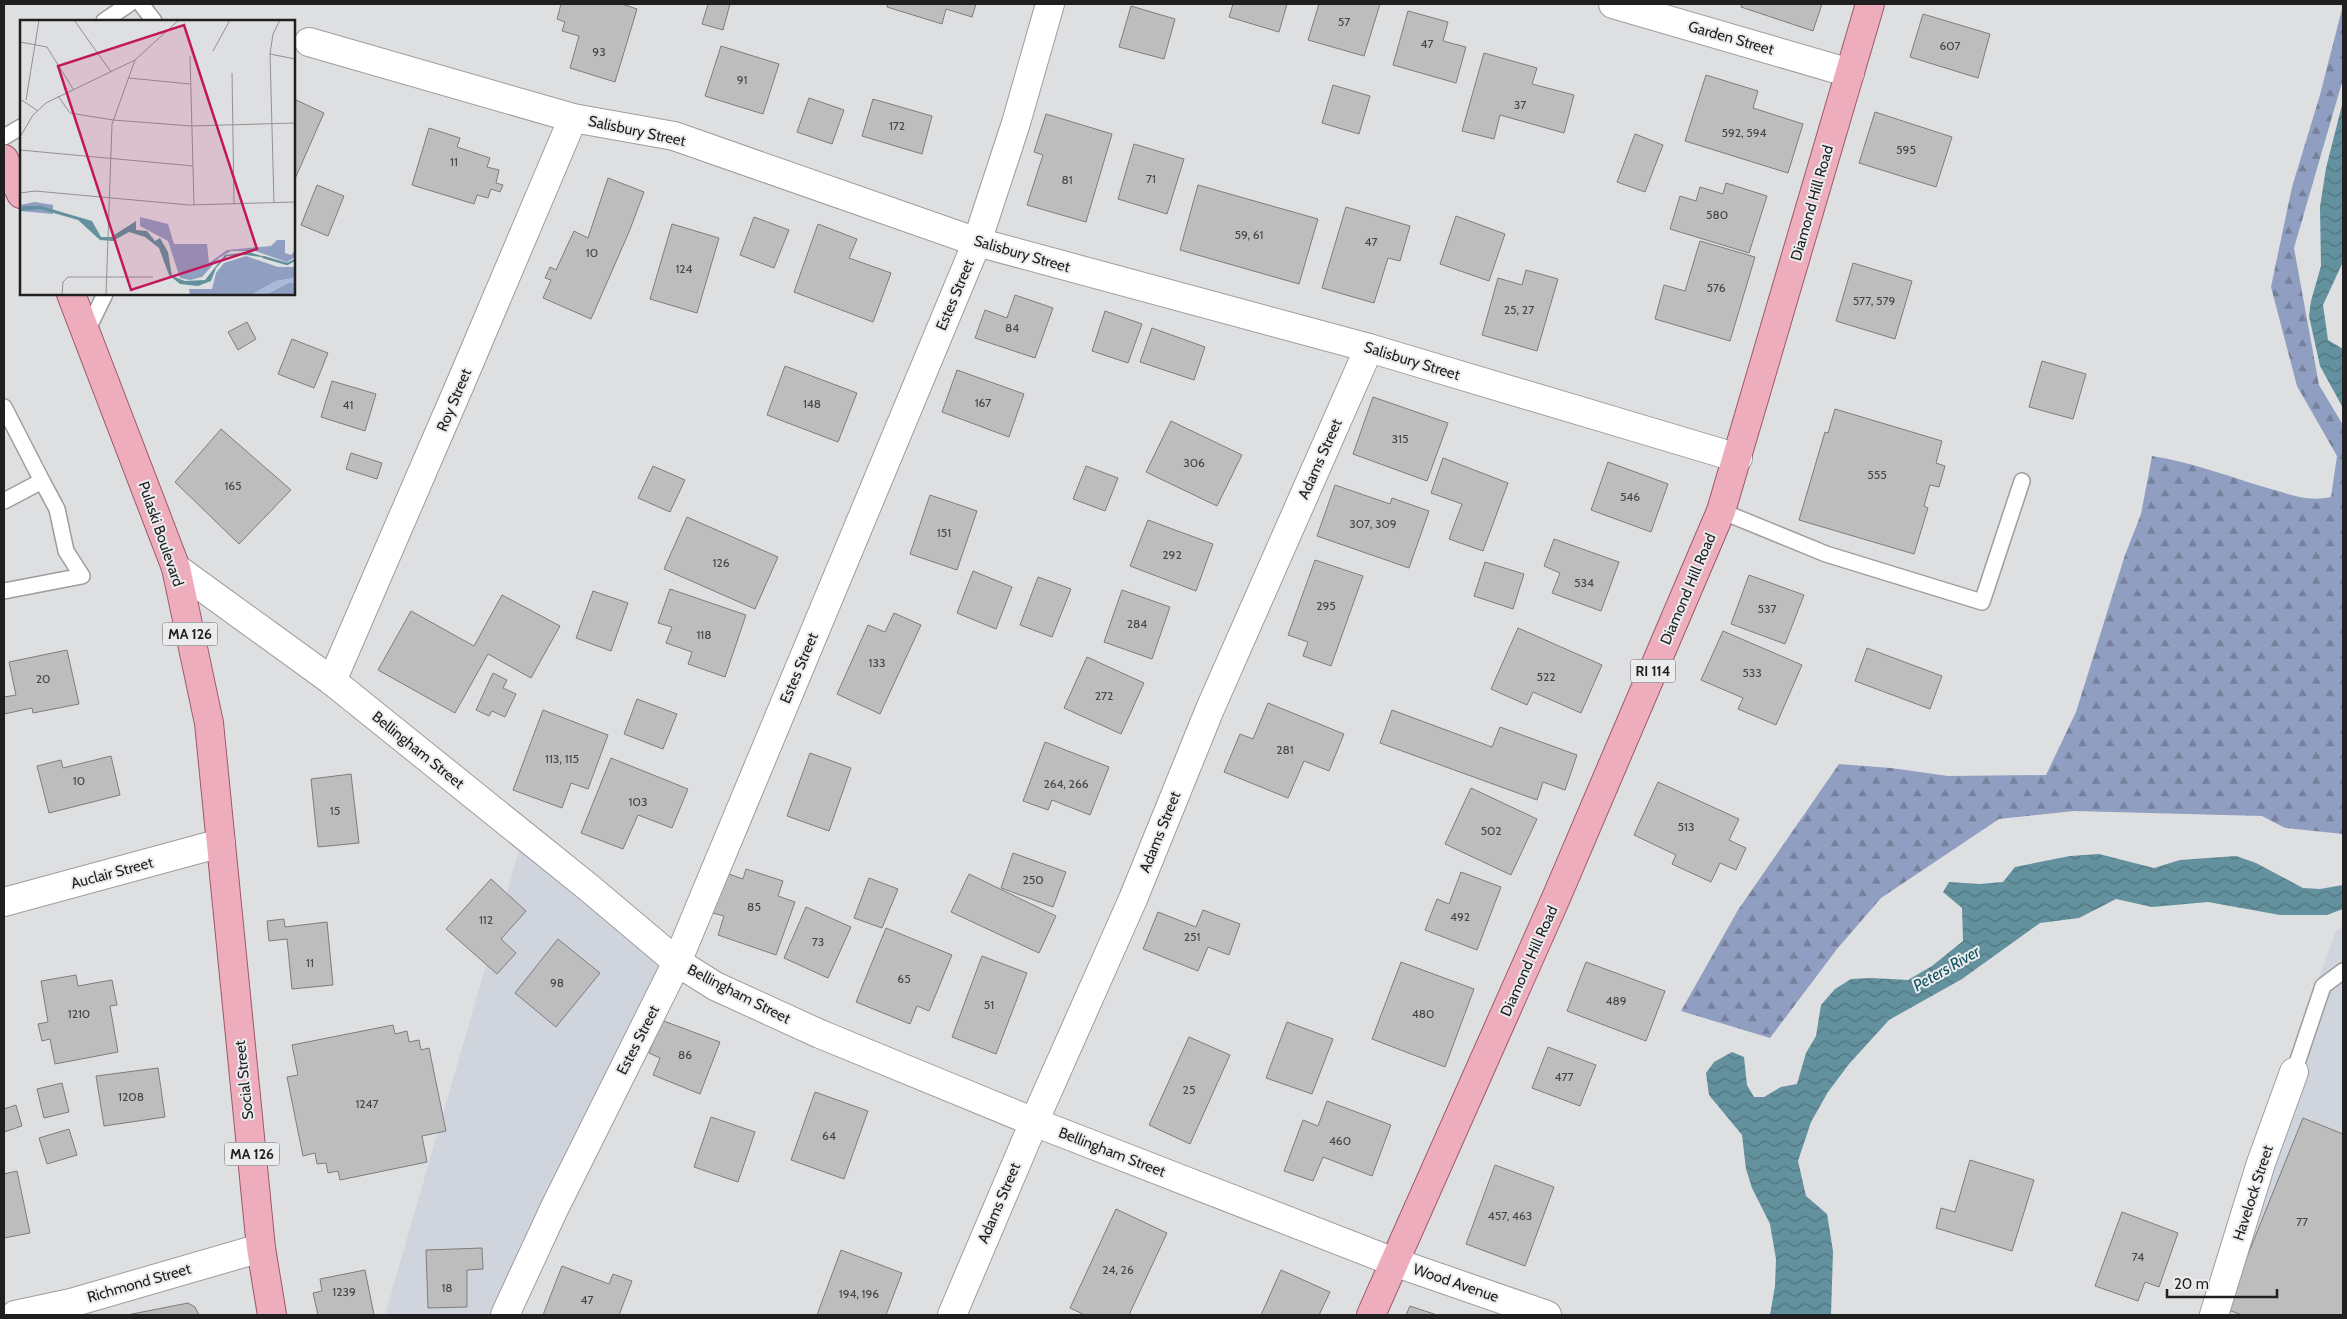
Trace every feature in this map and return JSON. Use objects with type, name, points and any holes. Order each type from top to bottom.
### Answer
[{"type":"main road","name":"Diamond Hill Road","points":[[1371,1315],[1556,898],[1721,511],[1870,4]]},
{"type":"main road","points":[[4,159],[20,192]]},
{"type":"main road","name":"Pulaski Boulevard","points":[[71,295],[176,568],[209,722],[236,993]]},
{"type":"main road","name":"Social Street","points":[[236,993],[261,1248],[272,1315]]},
{"type":"street","name":"Estes Street","points":[[505,1315],[554,1209],[677,962],[977,242],[1016,123],[1050,4]]},
{"type":"street","name":"Garden Street","points":[[1613,4],[1850,73]]},
{"type":"street","name":"Salisbury Street","points":[[309,42],[573,118],[674,136],[977,242],[1369,348],[1738,458]]},
{"type":"street","name":"Roy Street","points":[[332,681],[573,118]]},
{"type":"street","name":"Adams Street","points":[[952,1315],[1034,1122],[1133,899],[1210,708],[1369,348]]},
{"type":"street","name":"Bellingham Street","points":[[176,568],[332,681],[588,887],[677,962],[716,986],[820,1034],[1034,1122],[1394,1262]]},
{"type":"street","name":"Auclair Street","points":[[4,902],[221,843]]},
{"type":"street","name":"Havelock Street","points":[[2214,1315],[2261,1163],[2294,1072]]},
{"type":"street","name":"Richmond Street","points":[[15,1315],[80,1300],[261,1248]]},
{"type":"street","name":"Wood Avenue","points":[[1394,1262],[1547,1315]]},
{"type":"lane","points":[[105,20],[129,4]]},
{"type":"lane","points":[[141,4],[153,20]]},
{"type":"lane","points":[[4,137],[20,128]]},
{"type":"lane","points":[[86,333],[105,295]]},
{"type":"lane","points":[[4,407],[57,509],[66,551],[82,576],[4,591]]},
{"type":"lane","points":[[4,501],[42,481]]},
{"type":"lane","points":[[1721,511],[1826,554],[1982,602],[2022,481]]},
{"type":"lane","points":[[2294,1072],[2323,986],[2343,971]]},
{"type":"shaded area","points":[[520,847],[664,956],[666,976],[517,1315],[385,1315]]},
{"type":"shaded area","points":[[2343,927],[2343,1315],[2210,1315],[2254,1153],[2336,931]]},
{"type":"green space","points":[[2343,5],[2343,79],[2294,248],[2319,385],[2343,425],[2343,834],[2285,828],[2262,816],[2074,811],[1999,819],[1881,898],[1837,949],[1770,1038],[1681,1011],[1738,910],[1839,764],[1891,768],[1948,776],[2046,775],[2076,712],[2125,555],[2141,514],[2152,456],[2197,466],[2300,497],[2315,499],[2331,497],[2337,456],[2297,386],[2271,287],[2292,187],[2320,95]]},
{"type":"water","points":[[2343,101],[2343,262],[2323,305],[2328,340],[2343,349],[2343,408],[2320,366],[2309,316],[2311,301],[2321,266],[2320,207],[2326,168]]},
{"type":"water","name":"Peters River","points":[[2099,854],[2154,868],[2180,860],[2236,856],[2256,863],[2303,888],[2320,889],[2343,885],[2343,909],[2327,915],[2280,915],[2208,902],[2152,907],[2116,899],[2079,918],[2040,923],[1962,979],[1889,1020],[1849,1064],[1828,1092],[1811,1122],[1798,1161],[1806,1196],[1827,1214],[1833,1251],[1831,1315],[1770,1315],[1775,1286],[1776,1259],[1770,1224],[1752,1188],[1746,1169],[1742,1135],[1709,1095],[1706,1073],[1714,1062],[1732,1052],[1744,1057],[1747,1085],[1754,1097],[1764,1097],[1781,1087],[1797,1084],[1806,1053],[1816,1036],[1821,1005],[1835,989],[1851,979],[1908,980],[1932,966],[1963,941],[1962,908],[1943,892],[1949,882],[1979,884],[2003,882],[2015,867],[2070,856]]},
{"type":"building","points":[[561,4],[622,4],[637,9],[615,82],[570,68],[579,36],[562,31],[565,22],[557,19]]},
{"type":"building","points":[[708,4],[730,4],[723,30],[702,24]]},
{"type":"building","points":[[888,4],[976,4],[972,17],[946,9],[942,24],[887,7]]},
{"type":"building","points":[[1233,4],[1287,4],[1279,32],[1229,17]]},
{"type":"building","points":[[1319,4],[1380,4],[1364,56],[1308,40]]},
{"type":"building","points":[[1742,4],[1822,4],[1813,31],[1741,7]]},
{"type":"building","points":[[1131,6],[1175,19],[1164,59],[1119,47]]},
{"type":"building","points":[[1408,11],[1448,22],[1443,41],[1466,47],[1456,83],[1393,65]]},
{"type":"building","points":[[1923,14],[1990,34],[1978,78],[1910,57]]},
{"type":"building","points":[[721,46],[779,64],[763,114],[705,96]]},
{"type":"building","points":[[1484,53],[1537,68],[1532,84],[1574,95],[1564,133],[1500,115],[1494,139],[1462,131]]},
{"type":"building","points":[[1706,75],[1758,91],[1753,108],[1803,124],[1788,173],[1685,141]]},
{"type":"building","points":[[1333,85],[1370,96],[1359,134],[1322,123]]},
{"type":"building","points":[[809,98],[844,110],[832,144],[797,132]]},
{"type":"building","points":[[295,99],[324,113],[295,179]]},
{"type":"building","points":[[873,99],[932,116],[922,154],[862,136]]},
{"type":"building","points":[[1875,112],[1952,137],[1936,187],[1859,163]]},
{"type":"building","points":[[1046,114],[1112,134],[1086,222],[1027,205],[1043,155],[1034,152]]},
{"type":"building","points":[[429,128],[460,138],[457,147],[490,158],[487,167],[499,170],[496,183],[503,185],[500,192],[491,189],[488,198],[477,195],[474,204],[412,185]]},
{"type":"building","points":[[1635,134],[1663,145],[1645,192],[1617,182]]},
{"type":"building","points":[[1134,144],[1184,159],[1167,214],[1118,199]]},
{"type":"building","points":[[608,178],[644,192],[629,232],[591,319],[543,298],[551,280],[545,278],[550,267],[556,270],[574,231],[588,238]]},
{"type":"building","points":[[1726,183],[1767,196],[1749,253],[1670,229],[1680,196],[1696,201],[1700,187],[1723,194]]},
{"type":"building","points":[[317,185],[344,196],[328,236],[301,225]]},
{"type":"building","points":[[1198,185],[1318,219],[1299,284],[1180,250]]},
{"type":"building","points":[[1346,207],[1410,226],[1400,261],[1388,258],[1374,303],[1322,288]]},
{"type":"building","points":[[1456,216],[1505,234],[1489,281],[1440,264]]},
{"type":"building","points":[[754,217],[789,230],[774,268],[740,255]]},
{"type":"building","points":[[672,224],[719,238],[697,313],[650,299]]},
{"type":"building","points":[[818,224],[857,239],[849,258],[891,273],[873,322],[794,292]]},
{"type":"building","points":[[1700,241],[1755,257],[1730,341],[1655,319],[1664,285],[1685,291]]},
{"type":"building","points":[[1853,263],[1912,281],[1895,339],[1836,321]]},
{"type":"building","points":[[1526,270],[1558,279],[1537,351],[1482,335],[1498,278],[1522,285]]},
{"type":"building","points":[[1015,295],[1053,308],[1035,358],[975,338],[985,310],[1007,318]]},
{"type":"building","points":[[1105,311],[1142,324],[1128,363],[1092,351]]},
{"type":"building","points":[[247,322],[256,339],[238,350],[228,332]]},
{"type":"building","points":[[1152,328],[1205,347],[1194,380],[1140,362]]},
{"type":"building","points":[[292,339],[328,353],[314,388],[278,374]]},
{"type":"building","points":[[2042,361],[2086,374],[2073,419],[2029,407]]},
{"type":"building","points":[[785,366],[857,393],[838,442],[767,415]]},
{"type":"building","points":[[957,370],[1024,394],[1009,437],[942,412]]},
{"type":"building","points":[[332,381],[376,394],[365,431],[321,417]]},
{"type":"building","points":[[1373,397],[1448,423],[1427,481],[1353,454]]},
{"type":"building","points":[[1835,409],[1942,441],[1936,463],[1945,466],[1939,487],[1930,485],[1924,506],[1928,508],[1914,554],[1799,520],[1825,432],[1828,433]]},
{"type":"building","points":[[1171,421],[1242,455],[1217,506],[1146,472]]},
{"type":"building","points":[[221,429],[291,490],[239,544],[175,482]]},
{"type":"building","points":[[351,453],[382,463],[377,479],[346,469]]},
{"type":"building","points":[[1443,458],[1508,483],[1483,551],[1449,539],[1462,504],[1431,493]]},
{"type":"building","points":[[1608,462],[1668,484],[1651,532],[1591,510]]},
{"type":"building","points":[[653,466],[685,480],[670,512],[638,498]]},
{"type":"building","points":[[1086,466],[1118,478],[1105,511],[1073,499]]},
{"type":"building","points":[[1335,485],[1390,504],[1392,498],[1429,511],[1409,568],[1317,536]]},
{"type":"building","points":[[930,495],[977,511],[957,570],[910,554]]},
{"type":"building","points":[[687,517],[778,557],[755,609],[664,569]]},
{"type":"building","points":[[1148,520],[1213,544],[1196,591],[1130,566]]},
{"type":"building","points":[[1554,539],[1619,562],[1601,611],[1552,593],[1560,573],[1544,566]]},
{"type":"building","points":[[1315,560],[1363,576],[1331,666],[1303,656],[1308,642],[1288,635]]},
{"type":"building","points":[[1485,562],[1524,574],[1513,609],[1474,596]]},
{"type":"building","points":[[973,571],[1012,587],[996,629],[957,613]]},
{"type":"building","points":[[1749,575],[1804,595],[1785,644],[1731,624]]},
{"type":"building","points":[[1038,577],[1071,589],[1052,637],[1020,625]]},
{"type":"building","points":[[670,589],[746,615],[725,677],[688,664],[692,652],[666,643],[672,627],[658,623]]},
{"type":"building","points":[[1122,590],[1170,607],[1152,659],[1104,642]]},
{"type":"building","points":[[593,591],[628,603],[611,651],[576,638]]},
{"type":"building","points":[[502,595],[560,626],[531,678],[488,654],[455,713],[378,670],[411,611],[474,646]]},
{"type":"building","points":[[894,613],[921,625],[880,714],[837,694],[868,625],[885,632]]},
{"type":"building","points":[[1518,628],[1602,665],[1581,713],[1533,692],[1527,705],[1491,689]]},
{"type":"building","points":[[1723,631],[1802,665],[1776,725],[1738,709],[1743,698],[1701,680]]},
{"type":"building","points":[[1867,648],[1942,676],[1930,709],[1855,681]]},
{"type":"building","points":[[67,650],[79,704],[33,713],[32,708],[4,714],[4,697],[16,695],[9,662]]},
{"type":"building","points":[[1087,657],[1144,683],[1121,734],[1064,708]]},
{"type":"building","points":[[493,673],[507,680],[503,688],[516,694],[505,717],[492,711],[489,716],[476,710]]},
{"type":"building","points":[[637,699],[677,714],[663,749],[624,734]]},
{"type":"building","points":[[1268,703],[1344,734],[1329,771],[1304,761],[1288,798],[1224,772],[1240,734],[1253,739]]},
{"type":"building","points":[[543,710],[608,735],[588,789],[571,783],[562,808],[513,790]]},
{"type":"building","points":[[1392,710],[1492,747],[1500,727],[1577,755],[1565,790],[1543,782],[1537,800],[1380,743]]},
{"type":"building","points":[[1045,742],[1109,767],[1090,815],[1052,800],[1048,810],[1023,801]]},
{"type":"building","points":[[810,753],[851,768],[829,831],[787,816]]},
{"type":"building","points":[[111,756],[120,795],[49,813],[37,766],[61,760],[63,768]]},
{"type":"building","points":[[611,758],[688,789],[672,828],[638,815],[623,849],[581,833]]},
{"type":"building","points":[[351,774],[359,843],[318,847],[311,779]]},
{"type":"building","points":[[1658,782],[1739,819],[1729,840],[1746,848],[1736,870],[1720,863],[1711,882],[1672,864],[1676,855],[1634,835]]},
{"type":"building","points":[[1471,788],[1537,819],[1511,875],[1445,844]]},
{"type":"building","points":[[1013,853],[1066,872],[1053,907],[1001,888]]},
{"type":"building","points":[[746,869],[783,881],[778,896],[795,902],[776,955],[718,935],[724,916],[713,913],[726,873],[743,879]]},
{"type":"building","points":[[1461,872],[1501,887],[1477,950],[1425,930],[1437,899],[1449,904]]},
{"type":"building","points":[[969,874],[1056,916],[1039,953],[951,912]]},
{"type":"building","points":[[869,878],[898,889],[882,928],[854,918]]},
{"type":"building","points":[[491,879],[526,911],[501,939],[516,953],[497,974],[446,929]]},
{"type":"building","points":[[806,907],[851,927],[828,978],[784,958]]},
{"type":"building","points":[[1203,910],[1240,924],[1229,955],[1208,947],[1198,971],[1143,949],[1158,912],[1196,927]]},
{"type":"building","points":[[284,919],[285,927],[327,922],[333,985],[292,989],[287,939],[269,941],[267,921]]},
{"type":"building","points":[[886,928],[952,955],[929,1011],[917,1006],[910,1024],[856,1002]]},
{"type":"building","points":[[558,939],[600,973],[556,1027],[515,993]]},
{"type":"building","points":[[982,956],[1027,973],[996,1054],[952,1037]]},
{"type":"building","points":[[1401,962],[1474,989],[1445,1067],[1372,1039]]},
{"type":"building","points":[[1586,962],[1665,991],[1646,1041],[1567,1011]]},
{"type":"building","points":[[76,975],[78,986],[112,980],[117,1005],[110,1006],[118,1052],[55,1064],[50,1039],[42,1041],[38,1024],[48,1022],[41,981]]},
{"type":"building","points":[[661,1020],[720,1042],[700,1094],[653,1075],[660,1058],[649,1053]]},
{"type":"building","points":[[1287,1022],[1333,1039],[1312,1094],[1266,1078]]},
{"type":"building","points":[[393,1025],[395,1034],[407,1031],[409,1042],[419,1040],[421,1050],[429,1048],[446,1131],[422,1136],[427,1162],[340,1180],[338,1171],[328,1173],[326,1163],[317,1164],[315,1153],[303,1156],[287,1077],[298,1075],[292,1045]]},
{"type":"building","points":[[1189,1037],[1230,1055],[1190,1144],[1149,1125]]},
{"type":"building","points":[[1548,1047],[1596,1065],[1580,1106],[1532,1088]]},
{"type":"building","points":[[158,1068],[165,1117],[104,1126],[96,1076]]},
{"type":"building","points":[[62,1083],[69,1112],[44,1118],[37,1089]]},
{"type":"building","points":[[815,1092],[868,1111],[844,1179],[791,1160]]},
{"type":"building","points":[[1327,1101],[1391,1125],[1372,1176],[1323,1157],[1313,1181],[1284,1171],[1303,1120],[1318,1126]]},
{"type":"building","points":[[16,1105],[22,1126],[4,1132],[4,1109]]},
{"type":"building","points":[[711,1117],[755,1132],[738,1182],[694,1167]]},
{"type":"building","points":[[2303,1118],[2343,1134],[2343,1315],[2242,1315],[2226,1309]]},
{"type":"building","points":[[69,1129],[77,1155],[47,1164],[39,1138]]},
{"type":"building","points":[[1970,1160],[2034,1180],[2012,1251],[1936,1228],[1941,1208],[1955,1212]]},
{"type":"building","points":[[1495,1165],[1554,1187],[1525,1266],[1466,1244]]},
{"type":"building","points":[[17,1171],[30,1233],[4,1238],[4,1174]]},
{"type":"building","points":[[1116,1209],[1167,1233],[1129,1315],[1085,1315],[1070,1308]]},
{"type":"building","points":[[2122,1212],[2178,1233],[2159,1287],[2145,1282],[2138,1301],[2095,1286]]},
{"type":"building","points":[[482,1248],[483,1269],[467,1270],[467,1307],[428,1308],[426,1250]]},
{"type":"building","points":[[841,1250],[902,1273],[886,1315],[817,1315]]},
{"type":"building","points":[[562,1266],[609,1284],[613,1274],[632,1281],[619,1315],[543,1315]]},
{"type":"building","points":[[365,1270],[374,1315],[318,1315],[313,1293],[322,1291],[320,1279]]},
{"type":"building","points":[[1281,1270],[1330,1292],[1319,1315],[1261,1315]]},
{"type":"building","points":[[188,1303],[195,1307],[199,1315],[127,1315]]},
{"type":"building","points":[[1410,1306],[1437,1315],[1406,1315]]}]
